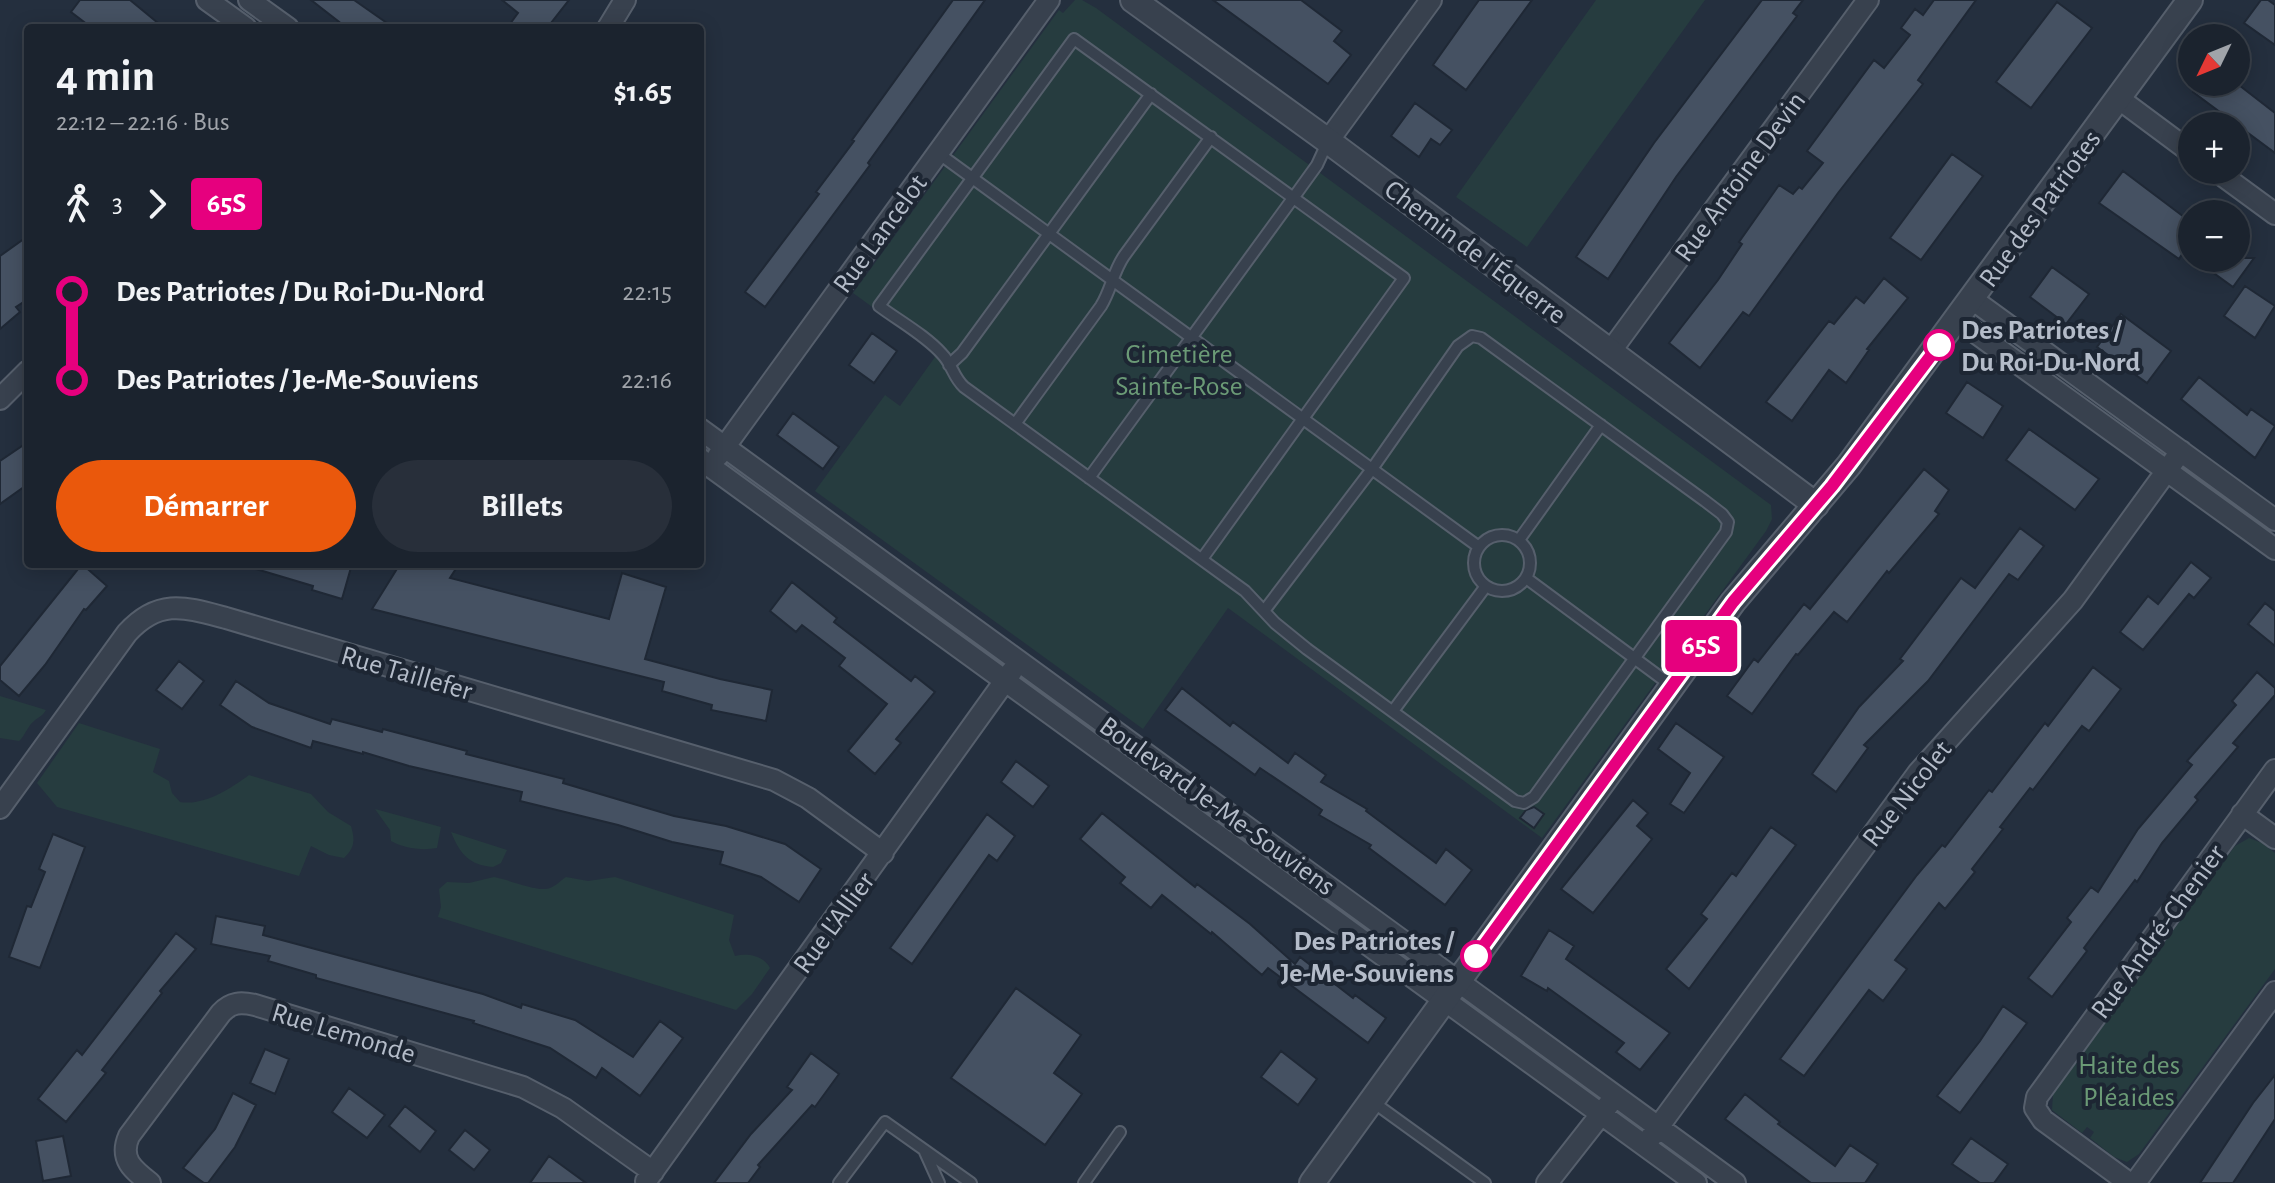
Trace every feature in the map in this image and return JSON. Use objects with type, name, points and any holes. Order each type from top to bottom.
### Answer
[{"type":"street","points":[[207,0],[240,24]]},
{"type":"street","points":[[249,0],[282,24]]},
{"type":"street","points":[[610,24],[625,0]]},
{"type":"street","name":"Rue Lancelot","points":[[705,463],[724,447],[1049,0]]},
{"type":"street","name":"Chemin de l'Équerre","points":[[1133,0],[1328,141],[1816,505]]},
{"type":"street","points":[[1328,141],[1431,0]]},
{"type":"street","name":"Rue Antoine Devin","points":[[1610,352],[1868,0]]},
{"type":"street","name":"Rue des Patriotes","points":[[1312,1183],[1747,584],[1816,505],[1958,320],[2190,0]]},
{"type":"street","points":[[2118,98],[2178,143]]},
{"type":"street","points":[[2234,184],[2275,214]]},
{"type":"street","points":[[1972,299],[2275,520]]},
{"type":"street","points":[[1958,320],[2275,549]]},
{"type":"street","points":[[0,399],[24,375]]},
{"type":"street","name":"Boulevard Je-Me-Souviens","points":[[704,432],[1019,661],[1451,990],[1601,1114],[1696,1183]]},
{"type":"street","name":"Rue Nicolet","points":[[1645,1145],[1918,773],[2073,600],[2181,451]]},
{"type":"street","name":"Boulevard Je-Me-Souviens","points":[[705,463],[1006,681],[1451,990],[1615,1096],[1735,1183]]},
{"type":"street","name":"Rue Taillefer","points":[[0,808],[127,633],[147,615],[171,607],[213,614],[774,780],[798,791],[883,853]]},
{"type":"street","name":"Rue L'Allier","points":[[649,1178],[1019,661]]},
{"type":"street","name":"Rue André-Chenier","points":[[2275,770],[2037,1097],[2035,1108],[2043,1120],[2132,1183],[2275,992]]},
{"type":"street","name":"Rue André-Chenier","points":[[2242,814],[2275,838]]},
{"type":"street","name":"Rue Lemonde","points":[[150,1183],[127,1162],[125,1149],[129,1136],[221,1013],[231,1004],[238,1003],[255,1005],[523,1087],[563,1108],[649,1178]]},
{"type":"street","points":[[1547,1183],[1615,1096]]},
{"type":"lane","points":[[1202,559],[1404,278],[1074,39],[879,306],[938,350],[954,377],[964,387],[1245,591],[1264,611],[1292,638],[1515,801],[1524,803],[1540,789],[1636,659],[1728,526],[1716,509],[1481,338],[1472,336],[1458,346],[1372,469],[1264,611]]},
{"type":"lane","points":[[949,365],[962,353],[1151,94]]},
{"type":"lane","points":[[1015,424],[1101,306],[1124,256],[1211,137]]},
{"type":"lane","points":[[1089,478],[1317,165],[1328,141]]},
{"type":"lane","points":[[938,153],[1479,547]]},
{"type":"lane","points":[[1519,540],[1601,425]]},
{"type":"lane","points":[[1496,536],[1519,540],[1527,549],[1530,559],[1526,578],[1509,590],[1499,591],[1486,586],[1478,577],[1475,567],[1479,547],[1496,536]]},
{"type":"lane","points":[[1526,578],[1672,686]]},
{"type":"lane","points":[[1393,711],[1486,586]]},
{"type":"lane","points":[[1371,1101],[1485,1183]]},
{"type":"lane","points":[[839,1183],[885,1122],[971,1183]]},
{"type":"lane","points":[[1084,1183],[1120,1132]]},
{"type":"lane","points":[[923,1149],[939,1183]]},
{"type":"green space","name":"Cimetière Sainte-Rose","points":[[1075,0],[1082,0],[1096,8],[1771,505],[1772,519],[1766,531],[1542,838],[1228,608],[1143,729],[815,491],[885,395],[900,406],[935,357],[926,346],[853,293],[1059,10],[1063,13]]},
{"type":"green space","points":[[1596,0],[1705,0],[1527,247],[1456,197]]},
{"type":"green space","points":[[0,696],[46,710],[19,741],[0,738]]},
{"type":"green space","points":[[79,723],[160,749],[153,772],[169,781],[172,793],[180,802],[207,799],[249,775],[311,794],[328,812],[351,826],[352,847],[344,858],[311,846],[299,876],[57,807],[37,783]]},
{"type":"green space","points":[[375,809],[441,827],[437,848],[413,848],[391,841],[390,830]]},
{"type":"green space","points":[[451,832],[507,850],[501,863],[493,867],[472,861],[462,852]]},
{"type":"green space","name":"Haite des Pléaides","points":[[2249,838],[2275,853],[2275,969],[2139,1154],[2127,1162],[2114,1157],[2090,1138],[2094,1132],[2087,1127],[2082,1133],[2052,1110],[2053,1094],[2235,846]]},
{"type":"green space","points":[[494,877],[545,889],[566,877],[588,881],[615,877],[734,915],[729,940],[735,956],[754,956],[770,968],[736,1010],[438,917],[441,907],[439,889],[447,882],[469,883]]},
{"type":"building","points":[[80,0],[130,0],[159,24],[87,24],[71,12]]},
{"type":"building","points":[[311,0],[354,0],[388,24],[342,24]]},
{"type":"building","points":[[502,0],[569,0],[550,24],[510,24],[518,13]]},
{"type":"building","points":[[953,0],[985,0],[868,163],[870,165],[765,307],[745,292],[819,194],[816,192]]},
{"type":"building","points":[[1213,0],[1301,0],[1342,31],[1334,41],[1351,55],[1328,84]]},
{"type":"building","points":[[1479,0],[1532,0],[1466,90],[1433,65]]},
{"type":"building","points":[[1762,0],[1803,0],[1793,13],[1797,16],[1676,177],[1608,279],[1576,257],[1654,143]]},
{"type":"building","points":[[1934,0],[1976,0],[1918,80],[1923,84],[1838,193],[1749,316],[1743,312],[1700,368],[1669,343],[1718,280],[1742,244],[1739,242],[1779,185],[1793,194],[1799,187],[1802,189],[1823,163],[1807,151],[1874,60],[1884,68],[1910,35],[1901,28],[1915,9],[1923,15]]},
{"type":"building","points":[[2261,0],[2268,0],[2275,5],[2275,45],[2250,27],[2250,24],[2244,23]]},
{"type":"building","points":[[2057,2],[2092,28],[2031,108],[1996,82]]},
{"type":"building","points":[[2250,94],[2275,113],[2275,153],[2250,134],[2250,112],[2220,112],[2198,96]]},
{"type":"building","points":[[1415,103],[1452,130],[1440,145],[1431,139],[1419,157],[1391,136]]},
{"type":"building","points":[[1952,154],[1983,176],[1921,260],[1890,238]]},
{"type":"building","points":[[2123,171],[2178,212],[2178,258],[2099,203]]},
{"type":"building","points":[[24,239],[24,302],[16,307],[20,312],[0,329],[0,256]]},
{"type":"building","points":[[2052,267],[2089,294],[2066,324],[2030,297]]},
{"type":"building","points":[[2212,272],[2244,272],[2233,287]]},
{"type":"building","points":[[1884,278],[1908,298],[1867,349],[1846,383],[1829,370],[1792,421],[1766,402],[1829,321],[1834,324],[1856,297],[1864,303]]},
{"type":"building","points":[[2245,286],[2275,306],[2255,338],[2224,316]]},
{"type":"building","points":[[2121,314],[2171,351],[2147,383],[2097,347]]},
{"type":"building","points":[[872,333],[897,351],[874,383],[849,365]]},
{"type":"building","points":[[2199,377],[2247,415],[2251,409],[2275,426],[2255,458],[2181,399]]},
{"type":"building","points":[[1967,382],[2003,406],[1983,438],[1946,413]]},
{"type":"building","points":[[793,413],[839,447],[823,469],[777,435]]},
{"type":"building","points":[[2029,429],[2099,479],[2075,510],[2006,460]]},
{"type":"building","points":[[24,445],[24,487],[0,504],[0,461]]},
{"type":"building","points":[[1924,469],[1949,490],[1935,511],[1939,514],[1889,573],[1887,571],[1847,622],[1834,612],[1796,654],[1752,714],[1727,696],[1754,659],[1758,662],[1804,604],[1810,609]]},
{"type":"building","points":[[2020,528],[2044,546],[2018,580],[2009,574],[1928,681],[1864,745],[1868,748],[1836,792],[1812,774],[1859,707],[1903,661],[1900,659],[1961,578],[1975,588]]},
{"type":"building","points":[[2191,562],[2211,578],[2194,598],[2189,594],[2143,650],[2120,632],[2148,596],[2158,604]]},
{"type":"building","points":[[79,568],[87,568],[107,586],[84,609],[19,696],[0,680],[0,666]]},
{"type":"building","points":[[351,568],[342,599],[312,590],[313,586],[256,569]]},
{"type":"building","points":[[398,568],[456,568],[450,578],[609,619],[622,573],[666,587],[645,659],[772,690],[766,721],[711,710],[712,705],[662,691],[664,682],[372,609]]},
{"type":"building","points":[[792,582],[837,618],[834,622],[911,681],[915,676],[935,692],[896,739],[901,743],[875,774],[848,751],[887,704],[839,666],[845,658],[802,625],[796,632],[770,611]]},
{"type":"building","points":[[2265,603],[2275,611],[2275,646],[2248,624]]},
{"type":"building","points":[[179,661],[204,681],[182,709],[156,690]]},
{"type":"building","points":[[2093,667],[2121,689],[2089,731],[2082,726],[2033,790],[2030,788],[1972,869],[1975,872],[1945,909],[1939,903],[1895,960],[1907,969],[1883,1001],[1869,990],[1804,1076],[1780,1059],[1917,875],[1942,845],[1945,847],[1989,790],[1992,792],[2045,723],[2048,726]]},
{"type":"building","points":[[2257,672],[2275,688],[2275,695],[2233,743],[2238,747],[2195,797],[2198,800],[2084,948],[2087,951],[2052,997],[2028,978],[2071,922],[2067,918],[2091,887],[2098,892],[2138,829],[2192,765],[2187,761],[2236,705],[2232,701]]},
{"type":"building","points":[[236,681],[269,703],[330,724],[332,719],[382,732],[383,729],[467,751],[466,754],[564,779],[563,783],[674,816],[726,826],[785,844],[821,869],[799,902],[761,877],[720,864],[723,852],[672,842],[520,801],[522,792],[313,741],[311,748],[252,727],[220,705]]},
{"type":"building","points":[[1182,688],[1230,726],[1233,722],[1288,763],[1295,753],[1326,775],[1321,782],[1367,809],[1436,863],[1446,849],[1472,870],[1445,905],[1369,848],[1371,845],[1319,815],[1322,810],[1260,768],[1255,775],[1165,710]]},
{"type":"building","points":[[1676,723],[1724,757],[1684,813],[1670,804],[1690,773],[1658,749]]},
{"type":"building","points":[[1016,761],[1049,786],[1033,807],[1001,782]]},
{"type":"building","points":[[1633,800],[1648,813],[1637,826],[1652,839],[1593,913],[1561,889]]},
{"type":"building","points":[[1534,807],[1544,814],[1534,828],[1520,818],[1526,810]]},
{"type":"building","points":[[1102,813],[1195,887],[1197,884],[1250,924],[1295,964],[1300,957],[1353,998],[1355,995],[1386,1018],[1368,1043],[1268,968],[1262,975],[1162,895],[1151,908],[1120,883],[1125,877],[1080,839]]},
{"type":"building","points":[[987,814],[1015,836],[997,861],[989,855],[912,964],[890,948]]},
{"type":"building","points":[[1771,827],[1796,845],[1689,989],[1666,969],[1707,919],[1701,914],[1732,873],[1736,876]]},
{"type":"building","points":[[53,834],[85,847],[40,968],[9,957],[27,906],[31,907],[45,872],[39,869]]},
{"type":"building","points":[[216,916],[265,926],[263,935],[483,994],[521,1008],[522,1004],[575,1020],[633,1057],[660,1021],[683,1038],[640,1096],[602,1068],[596,1078],[550,1048],[474,1021],[316,978],[316,975],[268,961],[270,956],[211,944]]},
{"type":"building","points":[[1549,930],[1574,946],[1566,959],[1670,1033],[1640,1070],[1616,1052],[1624,1043],[1548,988],[1547,991],[1521,976]]},
{"type":"building","points":[[176,933],[196,949],[160,991],[162,993],[102,1070],[106,1073],[66,1122],[38,1099],[77,1050],[82,1055]]},
{"type":"building","points":[[1016,988],[1081,1035],[1054,1073],[1082,1094],[1045,1145],[951,1078]]},
{"type":"building","points":[[2003,1006],[2027,1023],[1960,1113],[1937,1096]]},
{"type":"building","points":[[265,1049],[289,1059],[275,1094],[250,1083]]},
{"type":"building","points":[[1281,1051],[1317,1079],[1298,1105],[1261,1077]]},
{"type":"building","points":[[811,1053],[839,1074],[815,1107],[812,1105],[758,1165],[760,1167],[748,1183],[714,1183],[751,1134],[792,1090],[787,1087]]},
{"type":"building","points":[[2275,1075],[2275,1119],[2233,1183],[2200,1183],[2253,1103]]},
{"type":"building","points":[[349,1088],[385,1115],[367,1138],[332,1112]]},
{"type":"building","points":[[233,1093],[256,1105],[235,1147],[208,1183],[204,1183],[183,1168],[215,1129]]},
{"type":"building","points":[[1745,1094],[1780,1122],[1778,1124],[1835,1166],[1850,1145],[1878,1164],[1865,1183],[1811,1183],[1725,1119]]},
{"type":"building","points":[[405,1106],[436,1131],[420,1152],[389,1126]]},
{"type":"building","points":[[465,1130],[490,1150],[474,1170],[449,1150]]},
{"type":"building","points":[[63,1136],[71,1176],[43,1181],[36,1141]]},
{"type":"building","points":[[1971,1138],[2008,1164],[1994,1183],[1980,1183],[1952,1164]]},
{"type":"building","points":[[549,1156],[586,1183],[530,1183]]},
{"type":"bus line","name":"65S","points":[[1476,956],[1733,602],[1832,486],[1939,345]]},
{"type":"place","name":"Des Patriotes / Du Roi-Du-Nord","points":[[1939,345]]},
{"type":"place","name":"Des Patriotes / Je-Me-Souviens","points":[[1476,956]]}]
